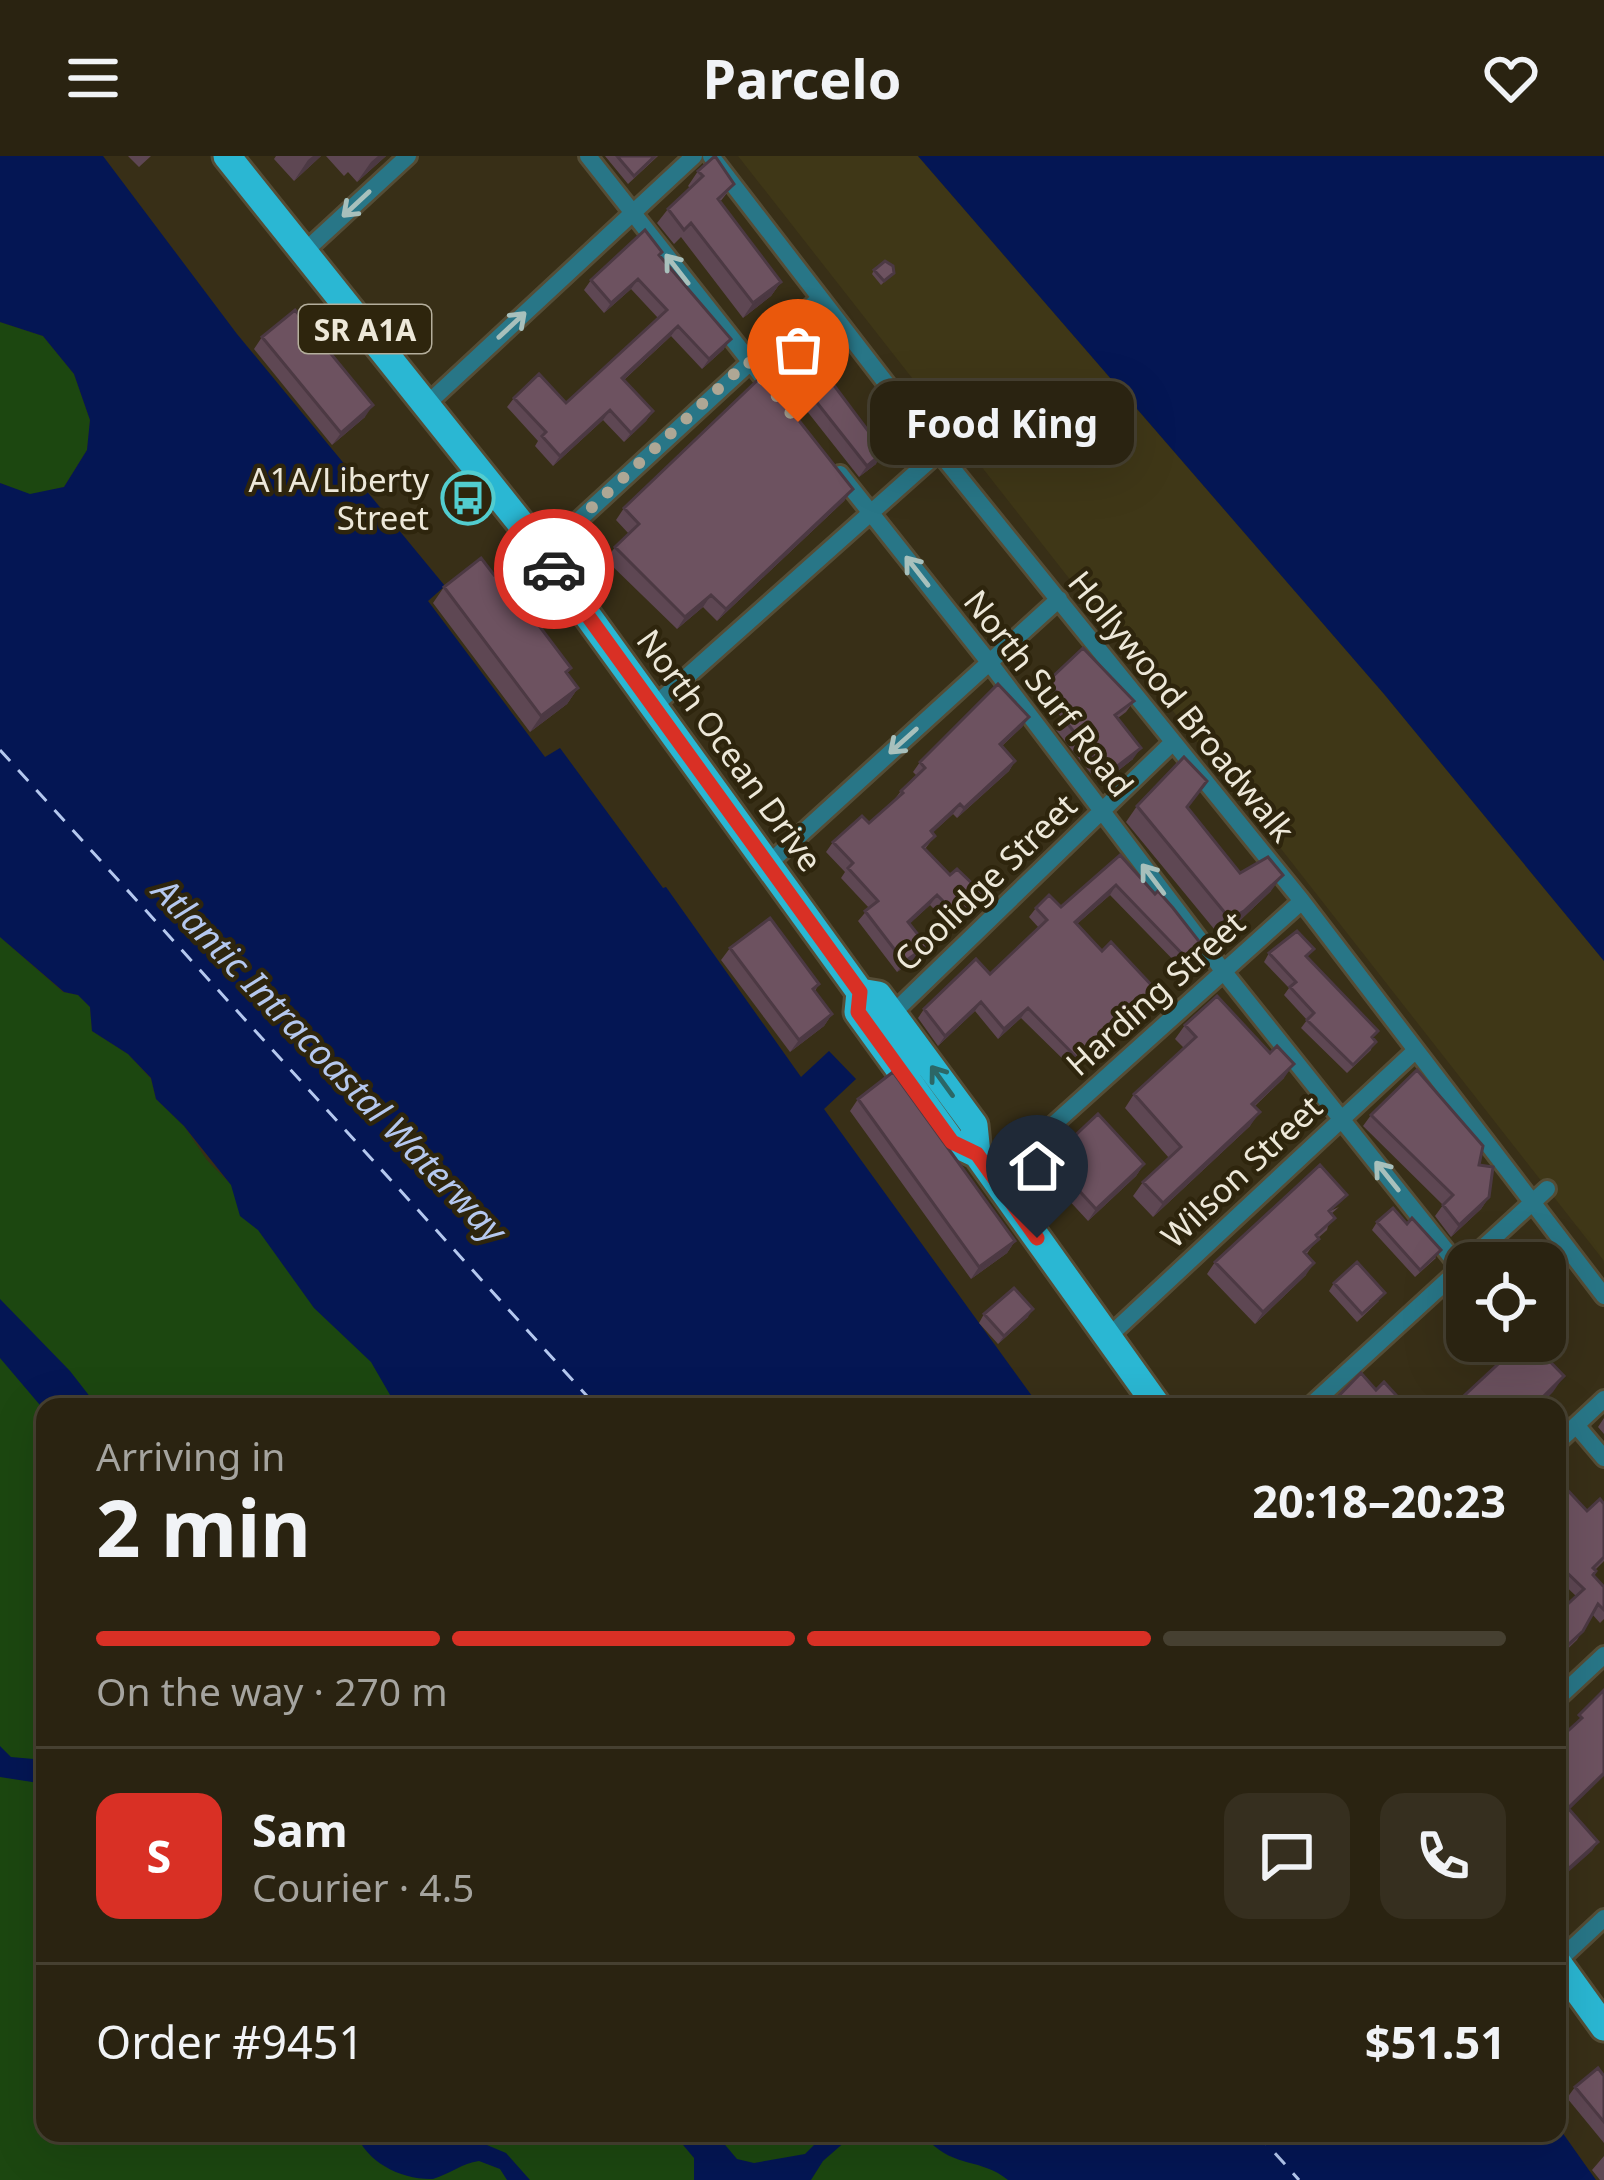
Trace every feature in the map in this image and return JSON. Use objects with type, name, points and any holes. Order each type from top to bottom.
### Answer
[{"type":"main road","name":"North Ocean Drive","points":[[227,156],[543,553],[860,992],[858,1012],[871,1031],[952,1142],[977,1154],[1152,1398]]},
{"type":"main road","name":"North Ocean Drive","points":[[860,992],[878,995],[974,1125],[977,1154]]},
{"type":"main road","points":[[1566,1974],[1604,2027]]},
{"type":"street","points":[[304,252],[408,156]]},
{"type":"street","points":[[588,156],[790,412]]},
{"type":"street","points":[[426,405],[694,156]]},
{"type":"street","name":"Hollywood Broadwalk","points":[[710,156],[939,452],[1301,902],[1604,1296]]},
{"type":"street","points":[[543,553],[819,299]]},
{"type":"street","points":[[654,706],[939,452]]},
{"type":"street","name":"North Surf Road","points":[[830,463],[1446,1250]]},
{"type":"street","points":[[767,866],[1059,599]]},
{"type":"street","name":"Coolidge Street","points":[[892,1014],[1172,743]]},
{"type":"street","name":"Harding Street","points":[[994,1178],[1301,902]]},
{"type":"street","name":"Wilson Street","points":[[1108,1337],[1416,1050]]},
{"type":"street","points":[[1488,1242],[1547,1189]]},
{"type":"street","points":[[1319,1398],[1446,1281]]},
{"type":"street","points":[[1566,1434],[1604,1399]]},
{"type":"street","points":[[1576,1425],[1604,1458]]},
{"type":"street","points":[[1566,1691],[1604,1655]]},
{"type":"street","points":[[1566,1954],[1604,1918]]},
{"type":"green space","points":[[0,322],[43,336],[74,374],[90,420],[87,450],[64,487],[30,495],[0,483]]},
{"type":"green space","points":[[0,937],[63,992],[78,995],[90,1007],[92,1031],[128,1054],[151,1079],[156,1099],[184,1126],[207,1160],[440,1398],[36,1398],[36,2142],[1127,2142],[1156,2180],[0,2180]]},
{"type":"sand","points":[[738,156],[918,156],[1384,694],[1604,961],[1604,1261]]},
{"type":"water","name":"Atlantic Intracoastal Waterway","points":[[0,156],[103,156],[237,334],[445,586],[428,601],[545,757],[560,748],[801,1077],[829,1051],[856,1079],[824,1109],[1033,1398],[392,1398],[371,1362],[314,1308],[258,1230],[240,1216],[231,1185],[156,1099],[151,1078],[128,1054],[92,1031],[90,1007],[78,995],[64,992],[0,937],[0,483],[30,494],[64,487],[87,450],[90,420],[74,374],[43,336],[0,322]]},
{"type":"water","points":[[918,156],[1604,156],[1604,961],[1384,694]]},
{"type":"water","points":[[0,1299],[91,1398],[36,1400],[0,1358]]},
{"type":"water","points":[[0,1746],[11,1757],[36,1759],[36,1783],[0,1777]]},
{"type":"water","points":[[1566,2138],[1596,2180],[1008,2180],[930,2142],[1566,2142]]},
{"type":"water","points":[[480,2142],[506,2153],[530,2180],[507,2180],[500,2169],[479,2161],[433,2179],[409,2176],[376,2161],[361,2143]]},
{"type":"water","points":[[681,2142],[723,2142],[737,2159],[754,2163],[805,2154],[817,2142],[845,2142],[823,2161],[811,2180],[694,2180],[694,2158]]},
{"type":"building","points":[[617,156],[655,156],[634,176]]},
{"type":"building","points":[[715,156],[734,184],[718,199],[781,282],[753,303],[691,223],[684,230],[668,209],[703,176],[698,171]]},
{"type":"building","points":[[645,230],[662,252],[659,255],[731,339],[709,359],[678,326],[622,378],[653,411],[631,433],[610,410],[560,456],[542,436],[546,432],[514,398],[539,374],[566,403],[667,310],[638,279],[611,303],[591,280]]},
{"type":"building","points":[[885,261],[894,273],[884,281],[874,270]]},
{"type":"building","points":[[295,310],[373,405],[341,433],[262,337]]},
{"type":"building","points":[[812,356],[884,452],[867,466],[792,371]]},
{"type":"building","points":[[763,375],[853,489],[726,609],[711,595],[685,617],[615,547],[639,524],[624,508]]},
{"type":"building","points":[[481,558],[494,575],[498,572],[571,668],[566,672],[578,688],[541,716],[444,587]]},
{"type":"building","points":[[1083,648],[1134,701],[1115,715],[1141,748],[1107,774],[1064,719],[1074,711],[1047,682]]},
{"type":"building","points":[[998,684],[1029,717],[1000,744],[1015,761],[931,831],[935,836],[923,847],[950,875],[957,869],[983,894],[958,916],[937,895],[908,922],[927,946],[904,962],[865,911],[878,901],[848,868],[853,863],[833,842],[862,816],[869,823],[903,793],[925,768],[920,762]]},
{"type":"building","points":[[1184,757],[1207,781],[1187,807],[1240,873],[1268,857],[1283,875],[1230,919],[1137,806]]},
{"type":"building","points":[[1120,855],[1155,894],[1158,891],[1205,949],[1190,962],[1116,885],[1075,922],[1102,951],[1111,942],[1155,989],[1078,1059],[1028,1008],[1004,1029],[981,1002],[945,1036],[924,1009],[976,959],[990,974],[1047,920],[1036,908],[1049,895],[1061,907]]},
{"type":"building","points":[[770,918],[819,984],[813,989],[832,1014],[799,1040],[730,948]]},
{"type":"building","points":[[1297,931],[1314,949],[1306,956],[1378,1031],[1372,1037],[1376,1042],[1353,1065],[1307,1020],[1314,1013],[1290,987],[1296,982],[1269,953]]},
{"type":"building","points":[[1217,996],[1270,1053],[1277,1046],[1294,1064],[1252,1104],[1260,1112],[1163,1203],[1143,1182],[1181,1147],[1134,1094],[1196,1037],[1185,1025]]},
{"type":"building","points":[[1417,1070],[1483,1146],[1479,1165],[1493,1167],[1489,1197],[1459,1225],[1443,1205],[1453,1195],[1371,1115]]},
{"type":"building","points":[[893,1072],[1015,1241],[979,1267],[858,1099]]},
{"type":"building","points":[[1098,1114],[1144,1164],[1096,1209],[1050,1159]]},
{"type":"building","points":[[1320,1165],[1347,1195],[1329,1211],[1335,1218],[1304,1252],[1314,1263],[1263,1312],[1215,1262]]},
{"type":"building","points":[[1393,1208],[1407,1224],[1412,1218],[1441,1250],[1420,1270],[1377,1222]]},
{"type":"building","points":[[1357,1262],[1385,1293],[1362,1314],[1334,1283]]},
{"type":"building","points":[[1014,1288],[1033,1309],[1004,1336],[984,1314]]},
{"type":"building","points":[[1500,1362],[1550,1362],[1564,1376],[1543,1398],[1462,1398]]},
{"type":"building","points":[[1361,1373],[1376,1390],[1384,1382],[1399,1398],[1337,1398]]},
{"type":"building","points":[[1566,1488],[1587,1511],[1600,1499],[1604,1504],[1604,1557],[1593,1568],[1593,1575],[1604,1587],[1604,1610],[1598,1604],[1583,1631],[1566,1647],[1566,1606],[1584,1589],[1566,1572]]},
{"type":"building","points":[[1604,1690],[1604,1773],[1568,1808],[1598,1842],[1566,1871],[1566,1733],[1582,1718],[1579,1715]]},
{"type":"building","points":[[1598,2068],[1604,2076],[1604,2122],[1575,2087]]},
{"type":"ferry route","points":[[0,750],[589,1398]]},
{"type":"ferry route","points":[[1265,2142],[1299,2180]]},
{"type":"way so far","points":[[554,569],[543,553],[748,361],[798,422]]},
{"type":"place","name":"Food King","points":[[798,422]]},
{"type":"place","name":"A1A/Liberty Street","points":[[468,498]]},
{"type":"route","points":[[554,569],[860,992],[858,1012],[871,1031],[952,1142],[977,1154],[1037,1238]]}]
